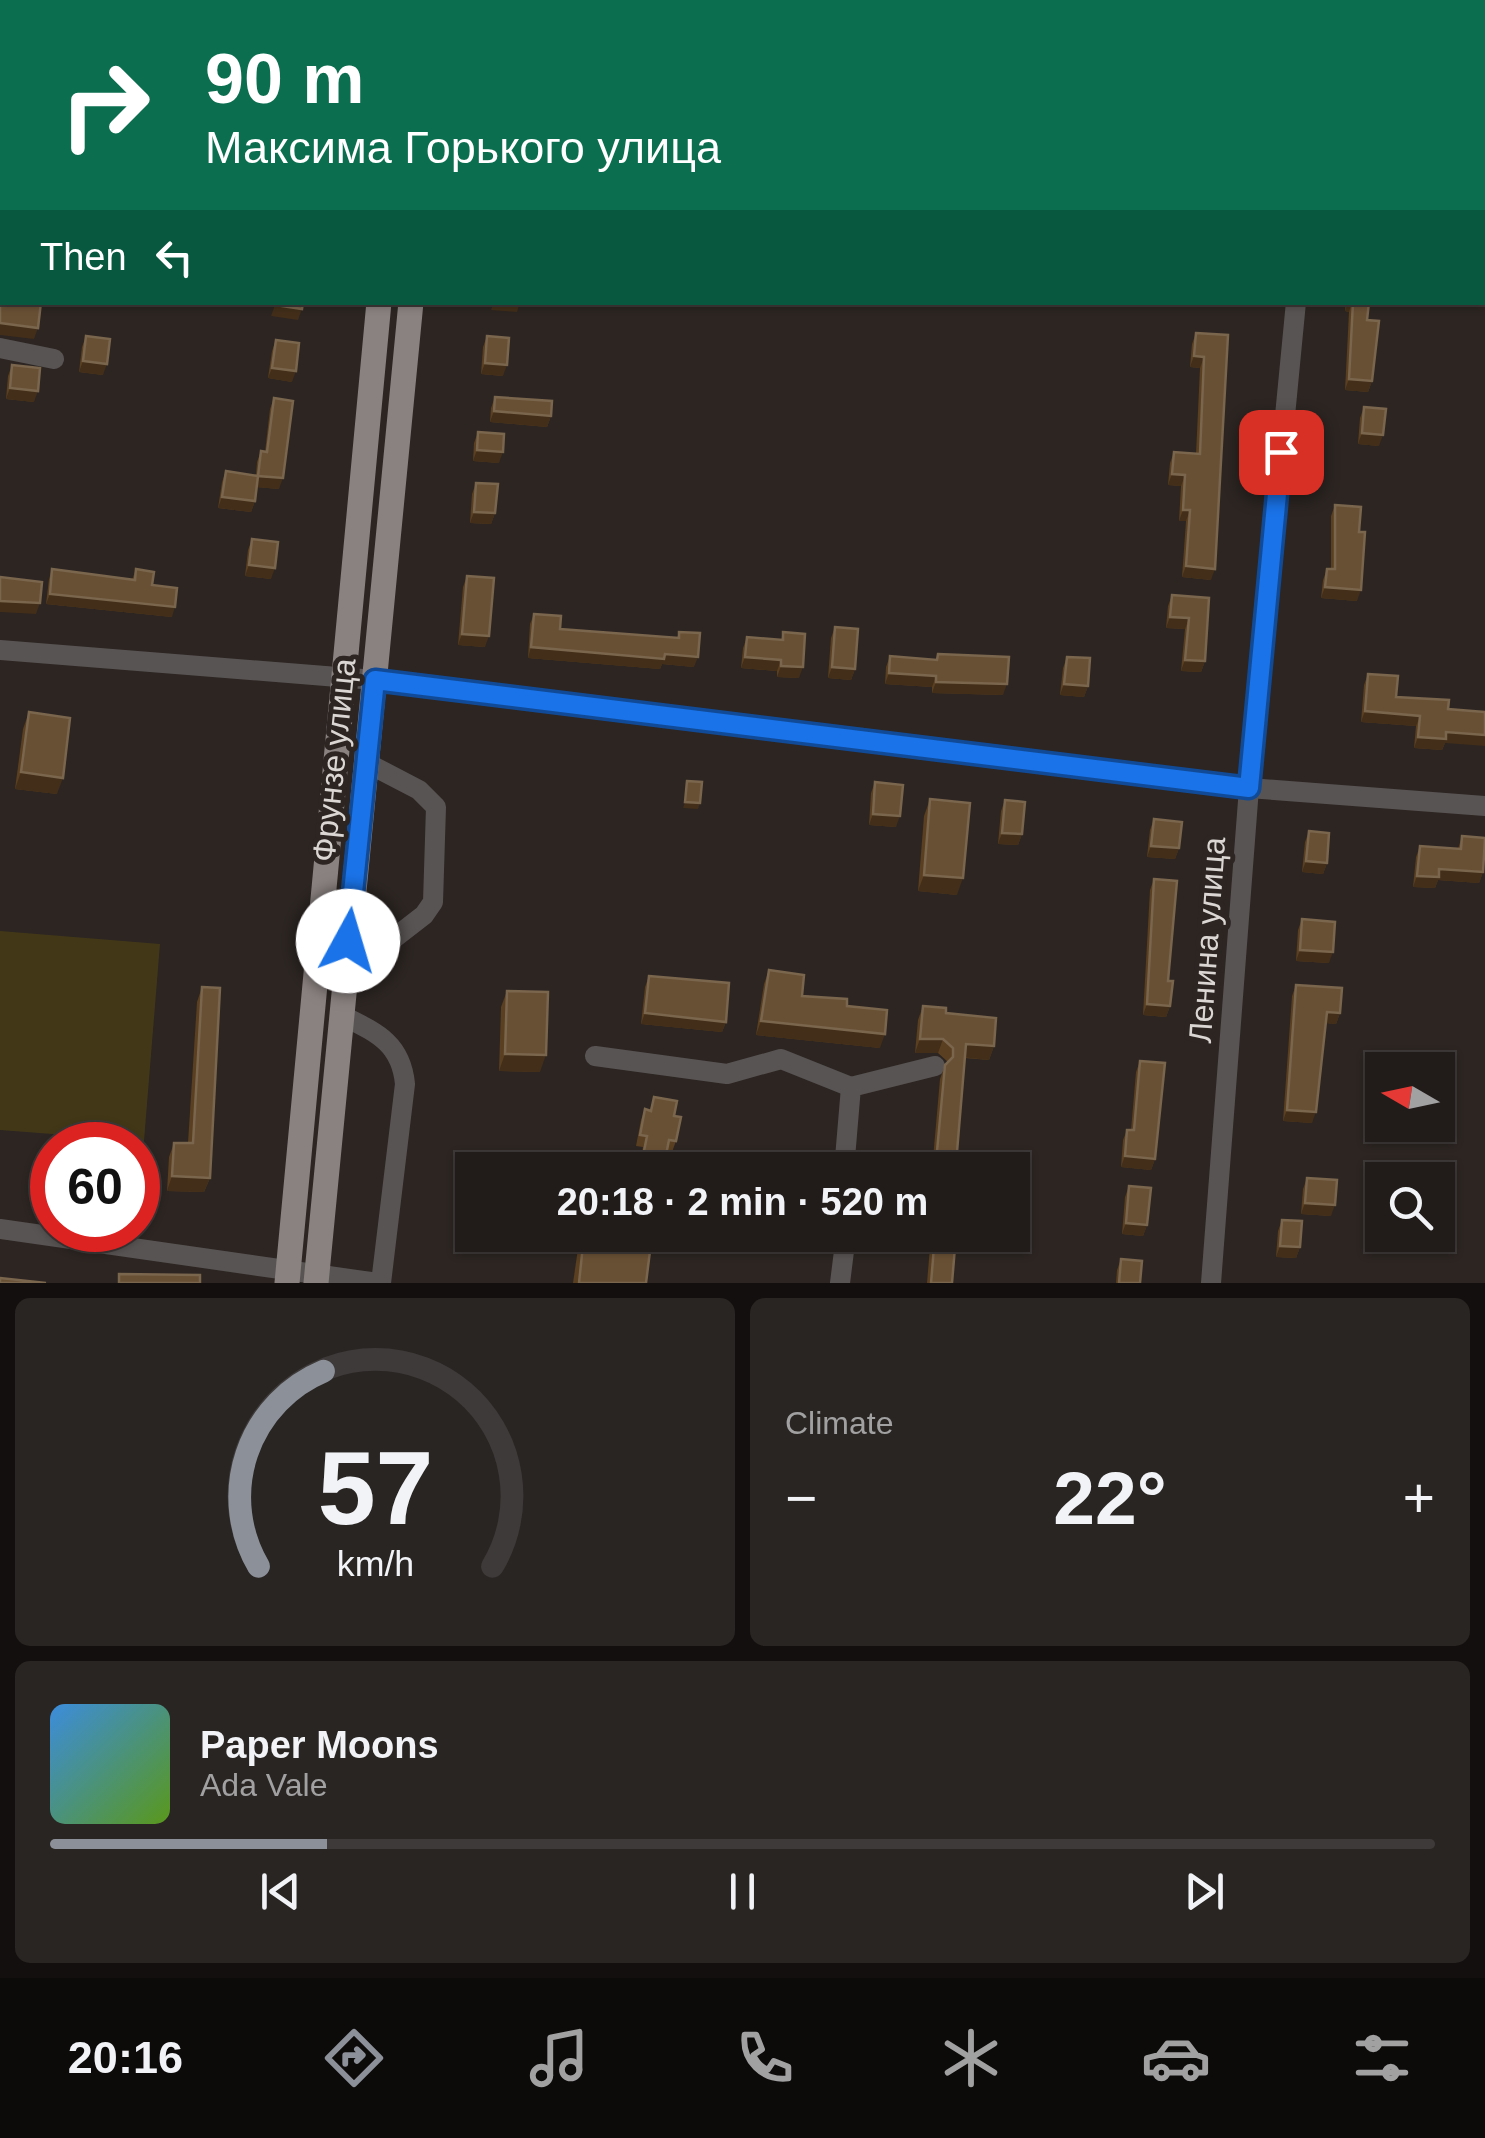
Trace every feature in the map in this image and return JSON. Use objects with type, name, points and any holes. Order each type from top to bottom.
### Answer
[{"type":"main road","name":"Фрунзе улица","points":[[287,1277],[346,678],[378,305]]},
{"type":"main road","name":"Фрунзе улица","points":[[316,1279],[411,305]]},
{"type":"street","name":"Ленина улица","points":[[1211,1283],[1249,788],[1296,305]]},
{"type":"street","points":[[0,348],[54,360]]},
{"type":"street","points":[[0,650],[375,680],[1249,788],[1485,806]]},
{"type":"street","points":[[344,977],[424,915],[432,902],[436,807],[419,790],[367,763]]},
{"type":"street","points":[[0,1229],[287,1277],[380,1283],[405,1084],[404,1064],[387,1039],[341,1015]]},
{"type":"street","points":[[595,1056],[727,1074],[781,1059],[851,1087],[935,1066]]},
{"type":"street","points":[[846,1152],[851,1087]]},
{"type":"street","points":[[840,1283],[844,1252]]},
{"type":"shaded area","points":[[0,931],[160,944],[146,1122],[30,1122],[30,1132],[0,1130]]},
{"type":"building","points":[[0,305],[41,305],[38,328],[0,323]]},
{"type":"building","points":[[1353,305],[1369,305],[1367,320],[1379,321],[1372,381],[1349,379]]},
{"type":"building","points":[[1196,333],[1228,335],[1215,569],[1186,566],[1190,510],[1183,510],[1185,475],[1172,474],[1174,452],[1200,454],[1204,357],[1194,356]]},
{"type":"building","points":[[86,336],[110,339],[107,364],[83,361]]},
{"type":"building","points":[[487,336],[509,338],[507,365],[485,363]]},
{"type":"building","points":[[276,340],[299,343],[296,371],[272,368]]},
{"type":"building","points":[[12,365],[40,368],[38,391],[10,388]]},
{"type":"building","points":[[495,397],[552,401],[551,416],[494,411]]},
{"type":"building","points":[[274,398],[293,401],[283,478],[258,476],[261,451],[267,452]]},
{"type":"building","points":[[1364,407],[1386,409],[1383,435],[1362,433]]},
{"type":"building","points":[[478,432],[504,434],[503,452],[477,450]]},
{"type":"building","points":[[226,471],[258,476],[255,501],[222,497]]},
{"type":"building","points":[[476,483],[498,484],[495,513],[474,512]]},
{"type":"building","points":[[1335,505],[1361,507],[1359,532],[1365,532],[1361,590],[1325,587],[1327,569],[1335,569]]},
{"type":"building","points":[[252,539],[278,542],[275,568],[249,565]]},
{"type":"building","points":[[52,569],[135,580],[136,569],[154,572],[152,585],[177,588],[175,607],[50,594]]},
{"type":"building","points":[[467,576],[494,578],[489,636],[462,634]]},
{"type":"building","points":[[0,577],[42,582],[40,603],[0,601]]},
{"type":"building","points":[[1172,595],[1209,598],[1205,661],[1185,660],[1189,618],[1170,617]]},
{"type":"building","points":[[534,614],[561,616],[560,629],[679,638],[679,632],[700,633],[698,657],[665,654],[664,659],[531,647]]},
{"type":"building","points":[[835,627],[858,629],[855,669],[832,667]]},
{"type":"building","points":[[783,632],[805,634],[803,667],[781,666],[781,660],[745,657],[747,637],[783,640]]},
{"type":"building","points":[[938,654],[1009,657],[1007,684],[936,682],[936,676],[889,673],[890,656],[937,660]]},
{"type":"building","points":[[1067,657],[1090,658],[1088,686],[1064,684]]},
{"type":"building","points":[[1368,674],[1398,676],[1396,697],[1449,700],[1448,709],[1485,712],[1485,735],[1446,732],[1446,739],[1418,737],[1420,716],[1365,711]]},
{"type":"building","points":[[29,712],[70,718],[63,778],[21,772]]},
{"type":"building","points":[[687,781],[702,782],[700,803],[685,802]]},
{"type":"building","points":[[875,782],[903,785],[900,816],[873,814]]},
{"type":"building","points":[[930,799],[970,803],[963,878],[924,875]]},
{"type":"building","points":[[1005,800],[1025,802],[1022,834],[1002,833]]},
{"type":"building","points":[[1154,819],[1182,822],[1179,848],[1151,846]]},
{"type":"building","points":[[1309,831],[1329,833],[1327,863],[1306,861]]},
{"type":"building","points":[[1462,836],[1485,838],[1483,872],[1439,869],[1439,877],[1417,876],[1420,846],[1461,849]]},
{"type":"building","points":[[1154,879],[1177,881],[1168,981],[1173,981],[1170,1006],[1147,1004]]},
{"type":"building","points":[[1302,919],[1335,922],[1333,952],[1300,950]]},
{"type":"building","points":[[769,970],[804,975],[802,996],[847,999],[847,1006],[887,1010],[885,1034],[761,1021]]},
{"type":"building","points":[[649,976],[729,983],[726,1022],[645,1013]]},
{"type":"building","points":[[1296,985],[1342,988],[1340,1013],[1327,1012],[1316,1112],[1287,1110]]},
{"type":"building","points":[[202,987],[220,988],[210,1178],[172,1176],[174,1143],[193,1143]]},
{"type":"building","points":[[507,991],[548,992],[546,1055],[505,1054]]},
{"type":"building","points":[[923,1006],[946,1008],[946,1013],[996,1018],[994,1046],[966,1044],[957,1152],[937,1152],[945,1065],[953,1057],[953,1048],[943,1039],[920,1039]]},
{"type":"building","points":[[1140,1061],[1165,1063],[1155,1159],[1125,1156],[1127,1130],[1134,1130]]},
{"type":"building","points":[[654,1097],[677,1101],[674,1116],[681,1117],[676,1141],[669,1140],[667,1152],[644,1151],[647,1136],[640,1135],[645,1109],[651,1111]]},
{"type":"building","points":[[1307,1178],[1337,1180],[1335,1205],[1305,1203]]},
{"type":"building","points":[[1129,1186],[1151,1188],[1147,1225],[1126,1223]]},
{"type":"building","points":[[1282,1220],[1302,1221],[1300,1247],[1280,1246]]},
{"type":"building","points":[[582,1252],[650,1252],[646,1283],[579,1283]]},
{"type":"building","points":[[934,1252],[955,1252],[952,1283],[931,1283]]},
{"type":"building","points":[[1121,1259],[1142,1261],[1140,1283],[1119,1283]]},
{"type":"building","points":[[119,1274],[200,1275],[200,1283],[119,1283]]},
{"type":"building","points":[[0,1278],[46,1283],[0,1283]]},
{"type":"route","points":[[348,941],[375,680],[1249,788],[1281,452]]}]
